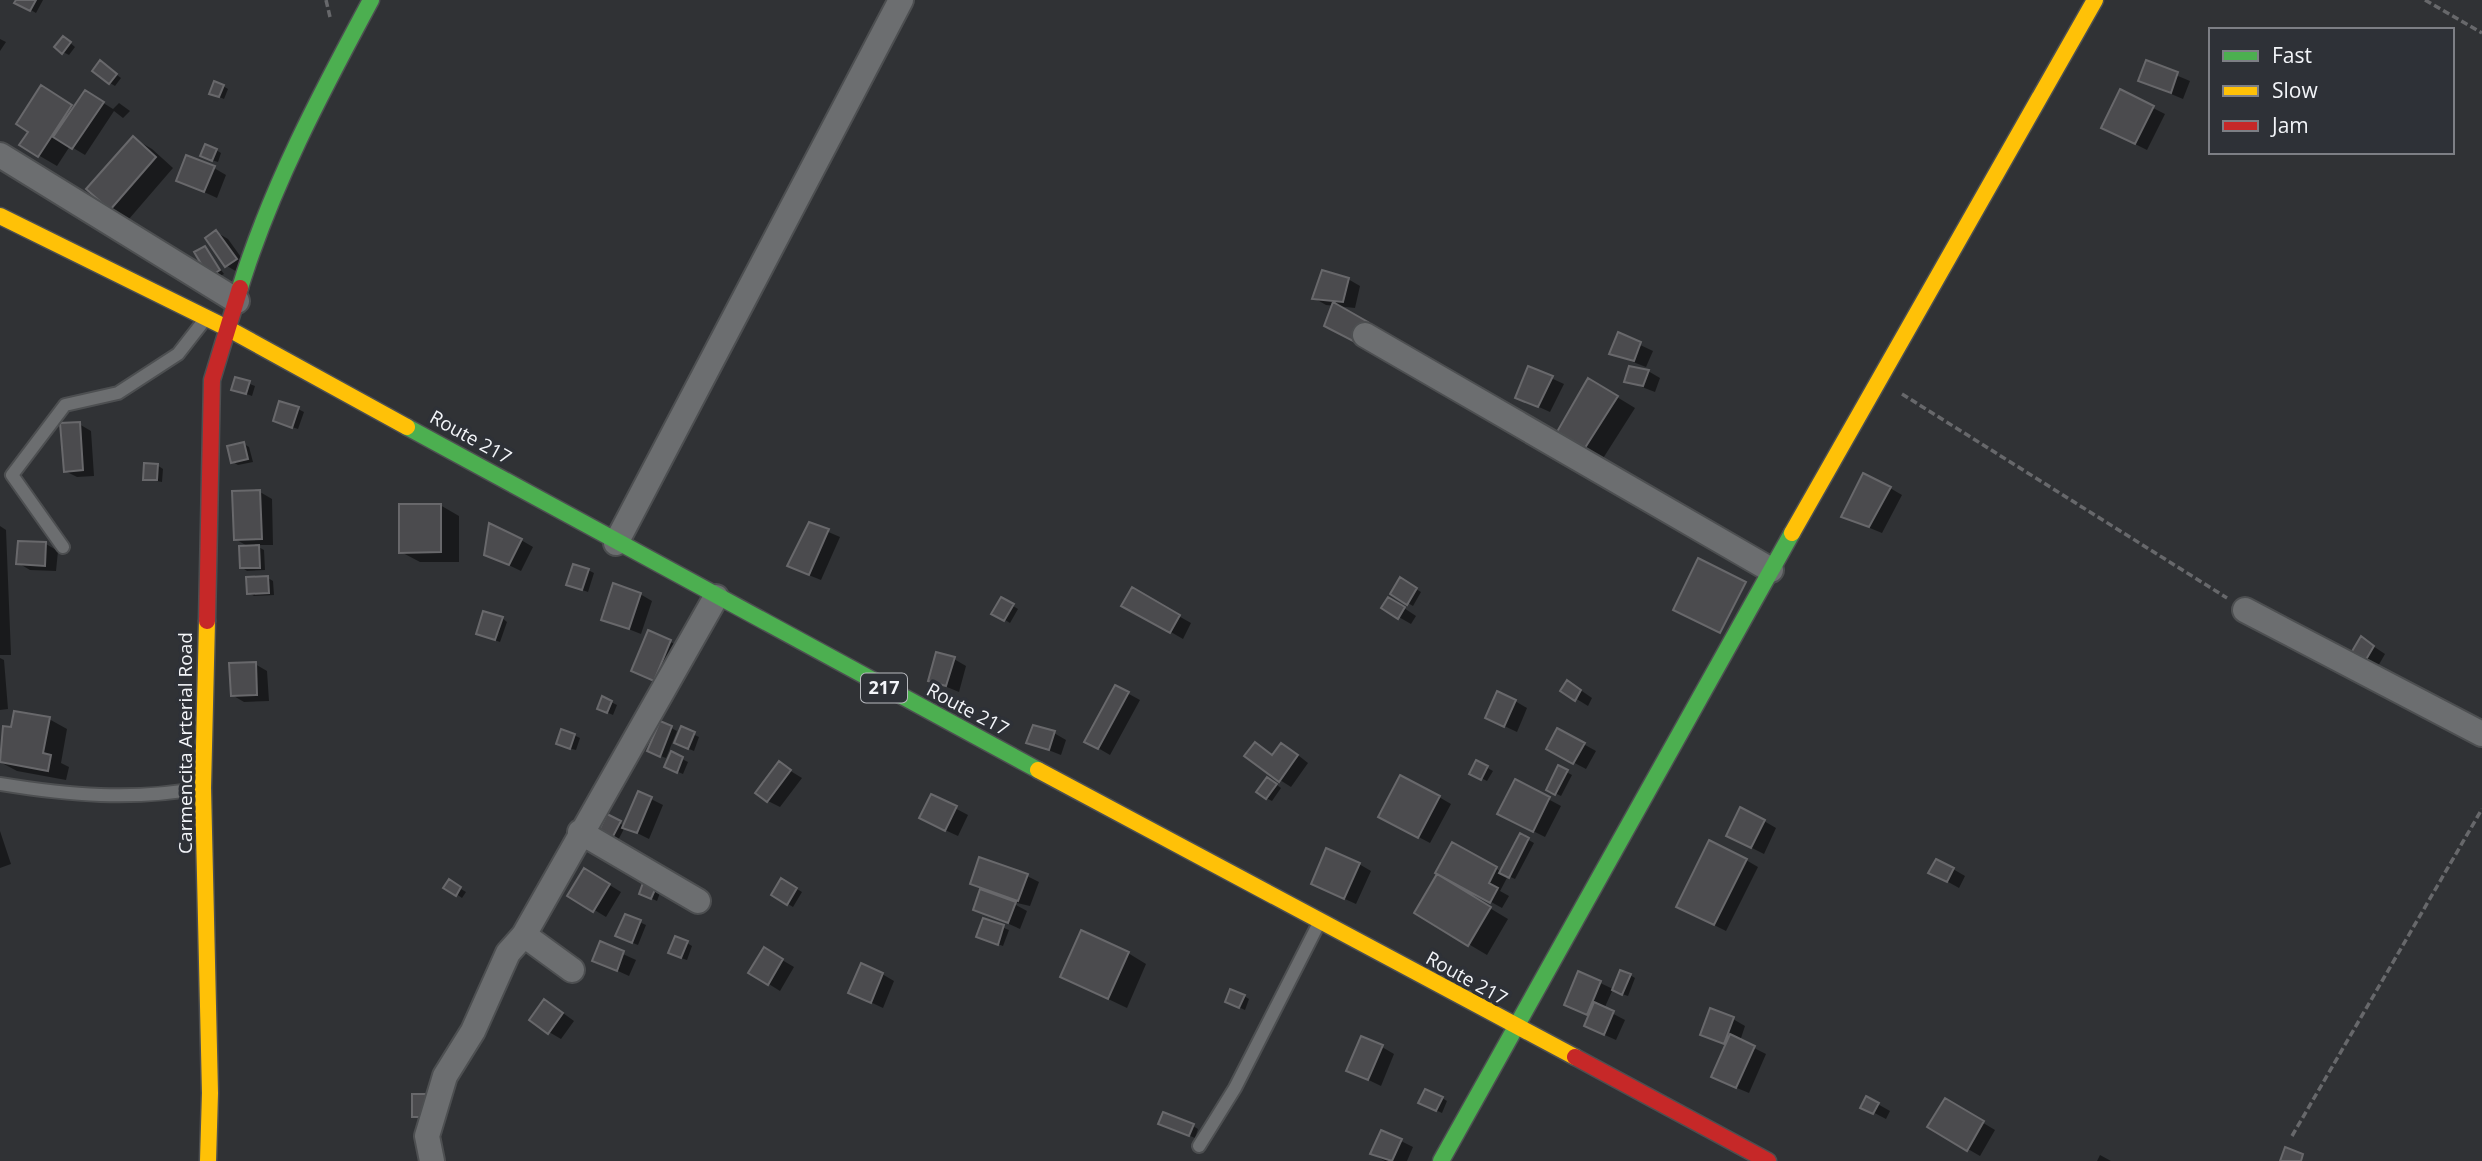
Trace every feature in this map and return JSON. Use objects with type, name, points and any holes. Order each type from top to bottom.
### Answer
[{"type":"street","name":"Carmencita Arterial Road","points":[[208,1161],[210,1093],[203,788],[212,380],[258,230],[289,159],[370,0]]},
{"type":"street","points":[[616,543],[901,0]]},
{"type":"street","points":[[1441,1161],[1771,570],[2095,0]]},
{"type":"street","points":[[0,155],[237,301]]},
{"type":"street","name":"Route 217","points":[[0,216],[227,328],[616,543],[1768,1161]]},
{"type":"street","points":[[1365,335],[1771,570]]},
{"type":"street","points":[[432,1161],[427,1136],[445,1076],[473,1031],[508,953],[524,935],[580,832],[687,652],[716,597]]},
{"type":"street","points":[[2245,610],[2482,734]]},
{"type":"street","points":[[580,832],[698,901]]},
{"type":"street","points":[[524,935],[572,970]]},
{"type":"lane","points":[[62,547],[12,475],[65,405],[118,393],[178,354],[205,319]]},
{"type":"lane","points":[[0,784],[73,796],[163,795],[203,788]]},
{"type":"lane","points":[[1199,1146],[1235,1088],[1320,921]]},
{"type":"path","points":[[2425,0],[2482,33]]},
{"type":"path","points":[[1880,379],[2245,610]]},
{"type":"path","points":[[2292,1136],[2482,809]]},
{"type":"building","points":[[16,0],[36,0],[30,11],[14,3]]},
{"type":"building","points":[[63,36],[71,42],[62,54],[54,47]]},
{"type":"building","points":[[100,60],[117,74],[109,84],[92,71]]},
{"type":"building","points":[[2146,60],[2178,72],[2171,93],[2138,81]]},
{"type":"building","points":[[214,81],[224,85],[219,97],[209,94]]},
{"type":"building","points":[[41,85],[72,105],[38,157],[19,145],[28,132],[16,124]]},
{"type":"building","points":[[2120,89],[2154,106],[2135,144],[2101,128]]},
{"type":"building","points":[[85,90],[104,102],[72,149],[53,137]]},
{"type":"building","points":[[133,136],[156,157],[110,210],[86,189]]},
{"type":"building","points":[[205,144],[217,149],[212,161],[200,156]]},
{"type":"building","points":[[186,155],[215,166],[204,192],[176,181]]},
{"type":"building","points":[[216,230],[237,259],[225,267],[205,238]]},
{"type":"building","points":[[205,246],[220,270],[209,277],[194,252]]},
{"type":"building","points":[[1322,270],[1349,278],[1343,302],[1312,299]]},
{"type":"building","points":[[1333,302],[1368,322],[1355,342],[1324,326]]},
{"type":"building","points":[[1618,332],[1641,342],[1634,361],[1609,354]]},
{"type":"building","points":[[1528,366],[1553,376],[1538,407],[1515,398]]},
{"type":"building","points":[[1629,366],[1649,370],[1643,386],[1624,382]]},
{"type":"building","points":[[235,377],[250,381],[246,394],[231,390]]},
{"type":"building","points":[[1588,378],[1618,396],[1583,451],[1554,437]]},
{"type":"building","points":[[279,401],[299,407],[292,428],[273,421]]},
{"type":"building","points":[[80,422],[83,470],[64,472],[60,423]]},
{"type":"building","points":[[244,442],[248,459],[231,463],[227,446]]},
{"type":"building","points":[[144,463],[158,464],[157,480],[143,480]]},
{"type":"building","points":[[1863,473],[1891,487],[1869,527],[1841,517]]},
{"type":"building","points":[[260,490],[262,539],[234,540],[232,491]]},
{"type":"building","points":[[399,504],[441,504],[441,552],[399,553]]},
{"type":"building","points":[[809,522],[829,529],[809,575],[787,566]]},
{"type":"building","points":[[489,523],[522,539],[509,565],[484,555]]},
{"type":"building","points":[[18,541],[46,542],[45,566],[16,564]]},
{"type":"building","points":[[259,545],[260,568],[240,568],[239,546]]},
{"type":"building","points":[[1698,558],[1746,582],[1720,633],[1673,610]]},
{"type":"building","points":[[573,564],[589,569],[582,590],[566,585]]},
{"type":"building","points":[[268,576],[269,593],[247,594],[246,577]]},
{"type":"building","points":[[1400,577],[1417,588],[1407,605],[1390,594]]},
{"type":"building","points":[[613,583],[641,593],[629,629],[601,620]]},
{"type":"building","points":[[1132,587],[1180,615],[1170,633],[1121,606]]},
{"type":"building","points":[[1001,597],[1014,604],[1004,621],[991,614]]},
{"type":"building","points":[[1388,597],[1405,607],[1398,619],[1381,608]]},
{"type":"building","points":[[483,611],[503,617],[495,640],[476,634]]},
{"type":"building","points":[[648,630],[671,640],[654,681],[631,671]]},
{"type":"building","points":[[2361,636],[2374,646],[2364,663],[2351,653]]},
{"type":"building","points":[[936,652],[955,657],[946,686],[928,681]]},
{"type":"building","points":[[256,662],[257,695],[231,696],[229,663]]},
{"type":"building","points":[[1567,680],[1581,690],[1575,701],[1560,691]]},
{"type":"building","points":[[1115,685],[1129,692],[1098,749],[1084,742]]},
{"type":"building","points":[[1497,691],[1516,700],[1504,727],[1485,718]]},
{"type":"building","points":[[602,696],[612,701],[607,713],[597,709]]},
{"type":"building","points":[[14,711],[50,717],[43,753],[51,755],[48,771],[0,762],[3,726],[11,727]]},
{"type":"building","points":[[660,721],[672,726],[660,757],[647,751]]},
{"type":"building","points":[[1033,725],[1055,731],[1049,750],[1026,743]]},
{"type":"building","points":[[681,726],[695,732],[688,749],[674,743]]},
{"type":"building","points":[[1557,728],[1585,743],[1573,764],[1546,749]]},
{"type":"building","points":[[561,729],[575,734],[570,749],[556,744]]},
{"type":"building","points":[[1255,742],[1272,755],[1281,743],[1298,755],[1279,782],[1244,756]]},
{"type":"building","points":[[671,751],[683,757],[677,773],[664,767]]},
{"type":"building","points":[[1476,760],[1488,766],[1481,780],[1469,774]]},
{"type":"building","points":[[779,761],[791,770],[767,802],[755,793]]},
{"type":"building","points":[[1558,765],[1568,770],[1555,795],[1546,790]]},
{"type":"building","points":[[1400,775],[1440,796],[1418,838],[1378,817]]},
{"type":"building","points":[[1267,777],[1277,784],[1266,799],[1256,792]]},
{"type":"building","points":[[1515,779],[1550,797],[1533,832],[1497,814]]},
{"type":"building","points":[[638,791],[652,797],[637,833],[622,828]]},
{"type":"building","points":[[931,794],[957,806],[945,831],[919,818]]},
{"type":"building","points":[[1740,807],[1765,820],[1751,848],[1726,836]]},
{"type":"building","points":[[607,814],[621,821],[609,844],[595,838]]},
{"type":"building","points":[[1520,833],[1529,838],[1509,878],[1499,873]]},
{"type":"building","points":[[1709,840],[1747,859],[1714,925],[1676,907]]},
{"type":"building","points":[[1452,842],[1497,867],[1489,883],[1498,888],[1490,903],[1435,873]]},
{"type":"building","points":[[1326,848],[1360,863],[1344,899],[1311,884]]},
{"type":"building","points":[[979,857],[1028,874],[1018,901],[970,884]]},
{"type":"building","points":[[1936,859],[1954,868],[1947,882],[1928,873]]},
{"type":"building","points":[[584,868],[610,884],[593,912],[567,896]]},
{"type":"building","points":[[1437,874],[1491,907],[1468,946],[1414,913]]},
{"type":"building","points":[[781,878],[797,888],[787,905],[771,895]]},
{"type":"building","points":[[449,879],[461,887],[456,896],[443,888]]},
{"type":"building","points":[[644,880],[657,885],[651,899],[639,894]]},
{"type":"building","points":[[980,889],[1016,902],[1008,923],[973,910]]},
{"type":"building","points":[[625,914],[641,920],[632,943],[615,936]]},
{"type":"building","points":[[983,918],[1004,925],[998,945],[976,937]]},
{"type":"building","points":[[1081,930],[1129,952],[1108,999],[1060,977]]},
{"type":"building","points":[[675,936],[688,941],[681,958],[668,953]]},
{"type":"building","points":[[600,941],[624,951],[617,971],[592,961]]},
{"type":"building","points":[[764,947],[783,959],[768,985],[748,973]]},
{"type":"building","points":[[861,963],[883,973],[871,1003],[848,993]]},
{"type":"building","points":[[1620,970],[1631,974],[1622,995],[1612,990]]},
{"type":"building","points":[[1578,971],[1601,981],[1587,1015],[1564,1005]]},
{"type":"building","points":[[1230,989],[1245,995],[1239,1008],[1225,1002]]},
{"type":"building","points":[[544,999],[563,1013],[548,1034],[529,1020]]},
{"type":"building","points":[[1594,1002],[1614,1011],[1604,1035],[1584,1026]]},
{"type":"building","points":[[1710,1008],[1734,1017],[1724,1044],[1700,1035]]},
{"type":"building","points":[[1730,1034],[1755,1046],[1736,1088],[1711,1077]]},
{"type":"building","points":[[1361,1036],[1383,1045],[1368,1080],[1346,1071]]},
{"type":"building","points":[[1425,1089],[1443,1097],[1436,1111],[1418,1103]]},
{"type":"building","points":[[412,1094],[427,1094],[427,1117],[412,1117]]},
{"type":"building","points":[[1866,1096],[1879,1103],[1873,1114],[1860,1108]]},
{"type":"building","points":[[1945,1098],[1984,1121],[1967,1151],[1927,1127]]},
{"type":"building","points":[[1163,1112],[1194,1124],[1189,1136],[1158,1124]]},
{"type":"building","points":[[1381,1130],[1402,1139],[1392,1161],[1370,1154]]},
{"type":"building","points":[[2285,1147],[2303,1154],[2301,1161],[2280,1161]]},
{"type":"traffic: fast","points":[[240,288],[252,250],[282,177],[371,0]]},
{"type":"traffic: fast","points":[[407,427],[1038,770]]},
{"type":"traffic: fast","points":[[1441,1161],[1792,533]]},
{"type":"traffic: slow","points":[[1792,533],[2095,0]]},
{"type":"traffic: slow","points":[[0,216],[227,328],[407,427]]},
{"type":"traffic: slow","points":[[207,621],[203,788],[210,1093],[208,1161]]},
{"type":"traffic: slow","points":[[1038,770],[1575,1057]]},
{"type":"traffic: jam","points":[[207,621],[212,380],[240,288]]},
{"type":"traffic: jam","points":[[1575,1057],[1768,1161]]}]
